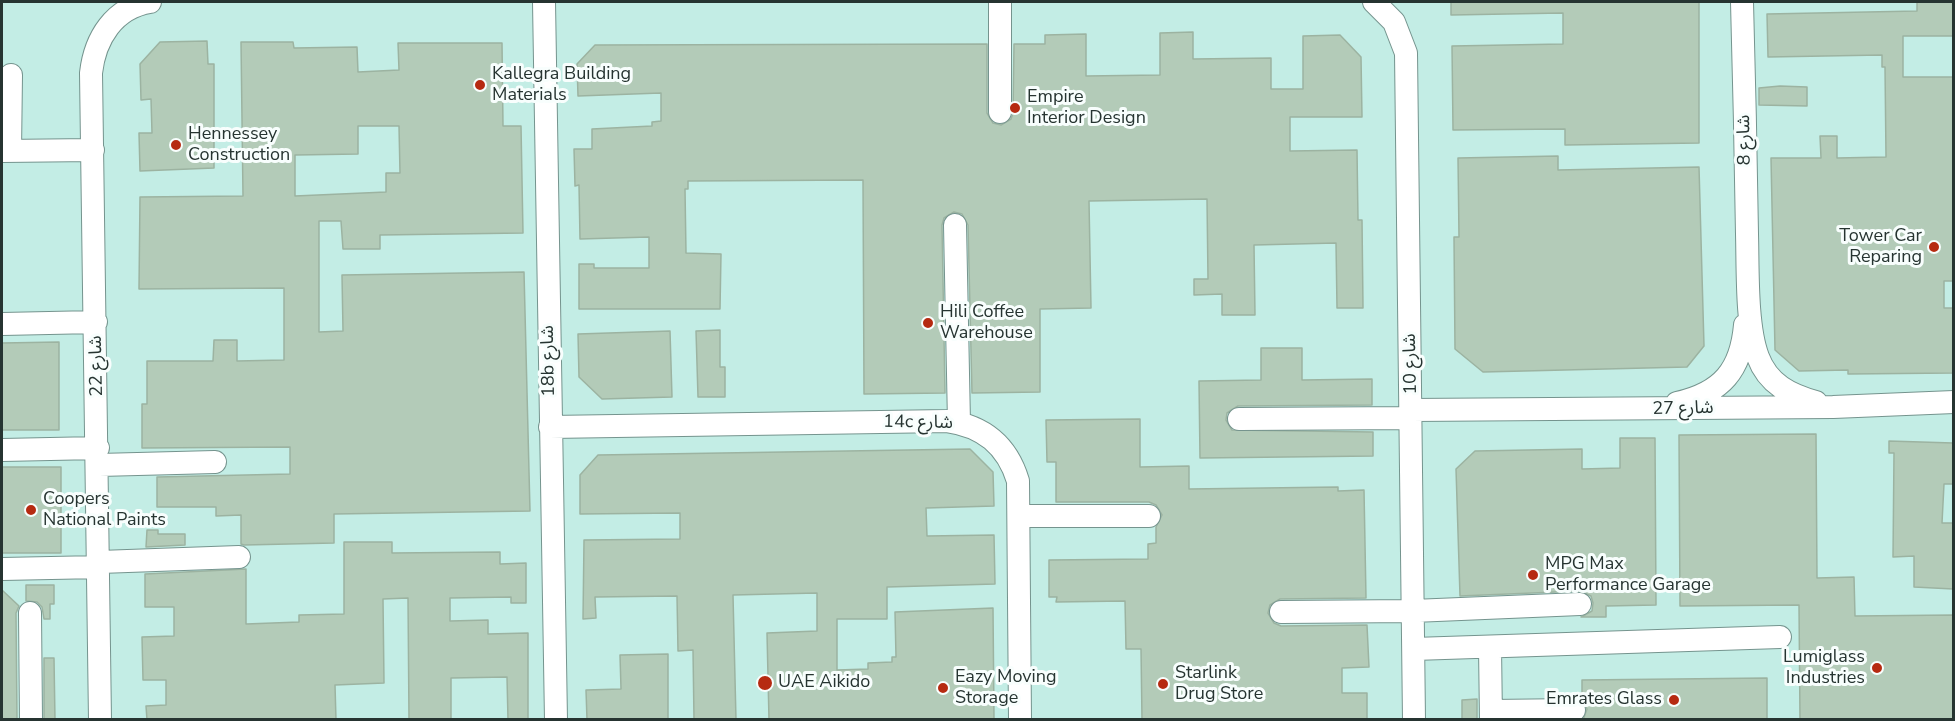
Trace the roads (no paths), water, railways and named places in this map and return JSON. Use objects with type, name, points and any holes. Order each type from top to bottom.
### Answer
[{"type":"street","name":"شارع 22","points":[[100,720],[100,564],[92,61],[100,38],[114,19],[135,6],[150,2]]},
{"type":"street","name":"18b شارع","points":[[544,2],[556,720]]},
{"type":"street","points":[[1000,2],[1000,111]]},
{"type":"street","name":"شارع 8","points":[[1742,2],[1748,278],[1754,345],[1763,367],[1787,392],[1833,407]]},
{"type":"street","name":"شارع 10","points":[[1380,8],[1399,32],[1406,53],[1414,720]]},
{"type":"street","points":[[11,75],[6,151],[93,150]]},
{"type":"street","points":[[955,225],[959,423]]},
{"type":"street","name":"شارع 8","points":[[1643,410],[1699,397],[1717,387],[1731,372],[1743,345],[1748,278]]},
{"type":"street","points":[[2,324],[96,322]]},
{"type":"street","name":"شارع 27","points":[[1239,419],[1833,407],[1953,402]]},
{"type":"street","name":"14c شارع","points":[[550,427],[959,423],[993,439],[1009,458],[1018,481],[1020,720]]},
{"type":"street","points":[[2,450],[215,462]]},
{"type":"street","points":[[1019,516],[1149,516]]},
{"type":"street","points":[[2,569],[239,557]]},
{"type":"street","points":[[1281,612],[1413,611],[1580,604]]},
{"type":"street","points":[[30,613],[31,720]]},
{"type":"street","points":[[1414,649],[1780,637]]},
{"type":"street","points":[[1490,646],[1491,715],[1574,710]]},
{"type":"place","name":"Kallegra Building Materials","points":[[480,85]]},
{"type":"place","name":"Empire Interior Design","points":[[1015,108]]},
{"type":"place","name":"Hennessey Construction","points":[[176,145]]},
{"type":"place","name":"Tower Car Reparing","points":[[1934,247]]},
{"type":"place","name":"Hili Coffee Warehouse","points":[[928,323]]},
{"type":"place","name":"Coopers National Paints","points":[[31,510]]},
{"type":"place","name":"MPG Max Performance Garage","points":[[1533,575]]},
{"type":"place","name":"Lumiglass Industries","points":[[1877,668]]},
{"type":"place","name":"UAE Aikido","points":[[765,683]]},
{"type":"place","name":"Starlink Drug Store","points":[[1163,684]]},
{"type":"place","name":"Eazy Moving Storage","points":[[943,688]]},
{"type":"place","name":"Emrates Glass","points":[[1674,700]]}]
